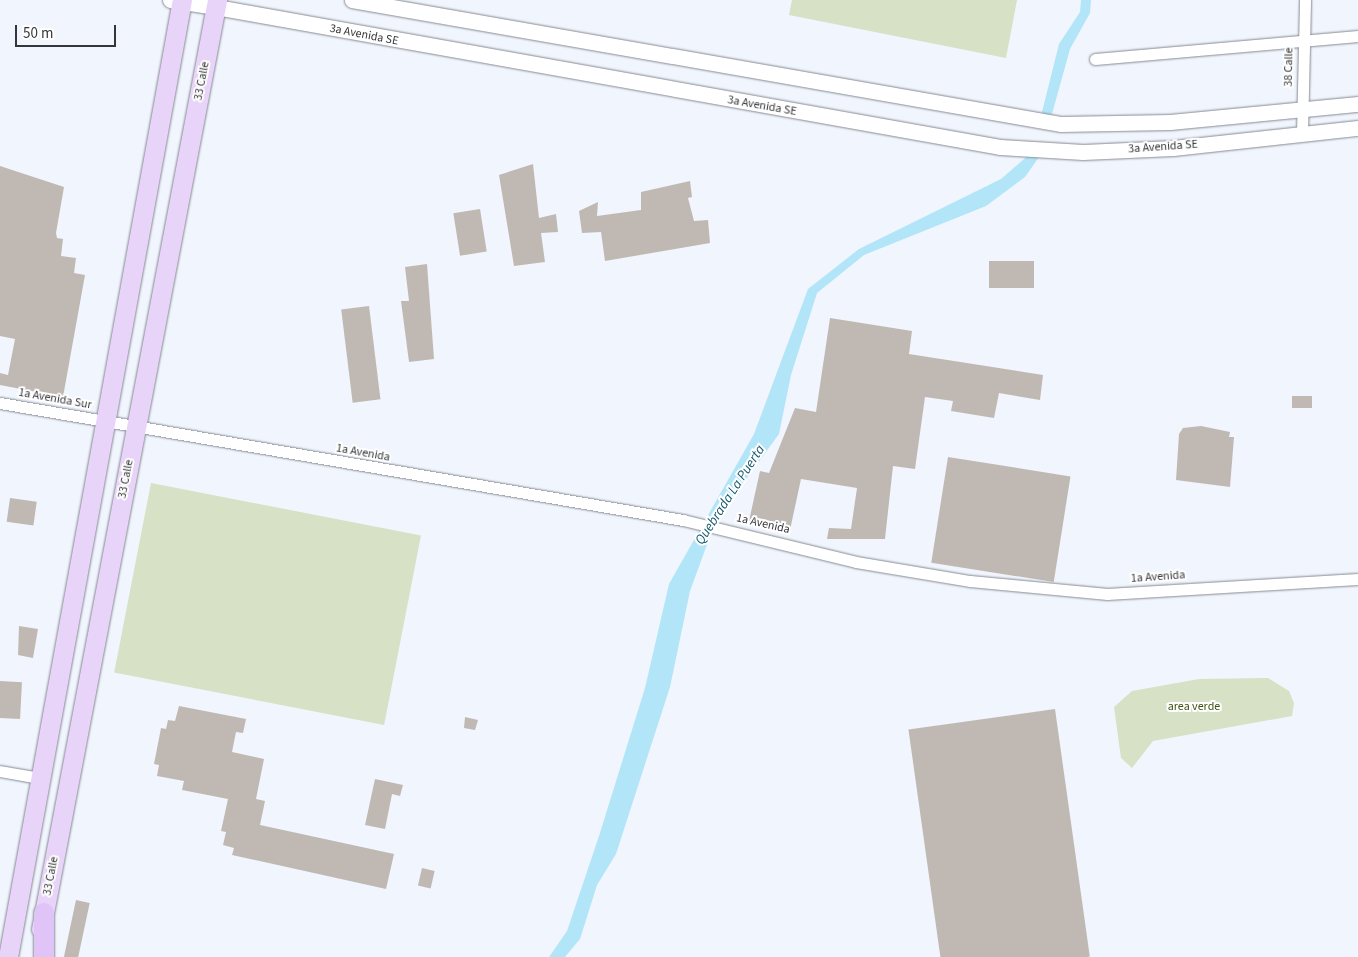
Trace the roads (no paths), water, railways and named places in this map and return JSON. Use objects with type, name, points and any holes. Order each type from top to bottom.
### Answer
[{"type":"highway","points":[[44,913],[44,957]]},
{"type":"main road","name":"3a Avenida SE","points":[[178,1],[217,3]]},
{"type":"main road","points":[[8,957],[38,778],[106,422],[178,1]]},
{"type":"main road","name":"33 Calle","points":[[35,957],[217,3]]},
{"type":"street","name":"3a Avenida SE","points":[[352,0],[960,110],[1061,124],[1170,122],[1358,104]]},
{"type":"street","name":"38 Calle","points":[[1302,134],[1304,0]]},
{"type":"street","name":"3a Avenida SE","points":[[217,3],[1000,147],[1083,152],[1163,148],[1358,128]]},
{"type":"street","points":[[1095,59],[1304,38],[1358,36]]},
{"type":"street","name":"1a Avenida Sur","points":[[0,403],[106,422]]},
{"type":"street","name":"1a Avenida","points":[[106,422],[683,520],[865,564],[970,581],[1107,594],[1358,579]]},
{"type":"street","points":[[0,771],[38,778]]},
{"type":"water","points":[[1081,0],[1091,0],[1090,13],[1070,49],[1052,114],[1046,117],[1042,112],[1059,44],[1080,12]]},
{"type":"water","name":"Quebrada La Puerta","points":[[1038,147],[1039,157],[1025,177],[986,206],[864,255],[817,293],[791,375],[779,434],[716,520],[690,591],[670,687],[616,854],[597,885],[580,939],[565,957],[549,957],[567,931],[599,836],[645,688],[669,584],[754,434],[808,289],[859,249],[1001,179]]},
{"type":"park label","name":"area verde","points":[[1194,707]]}]
